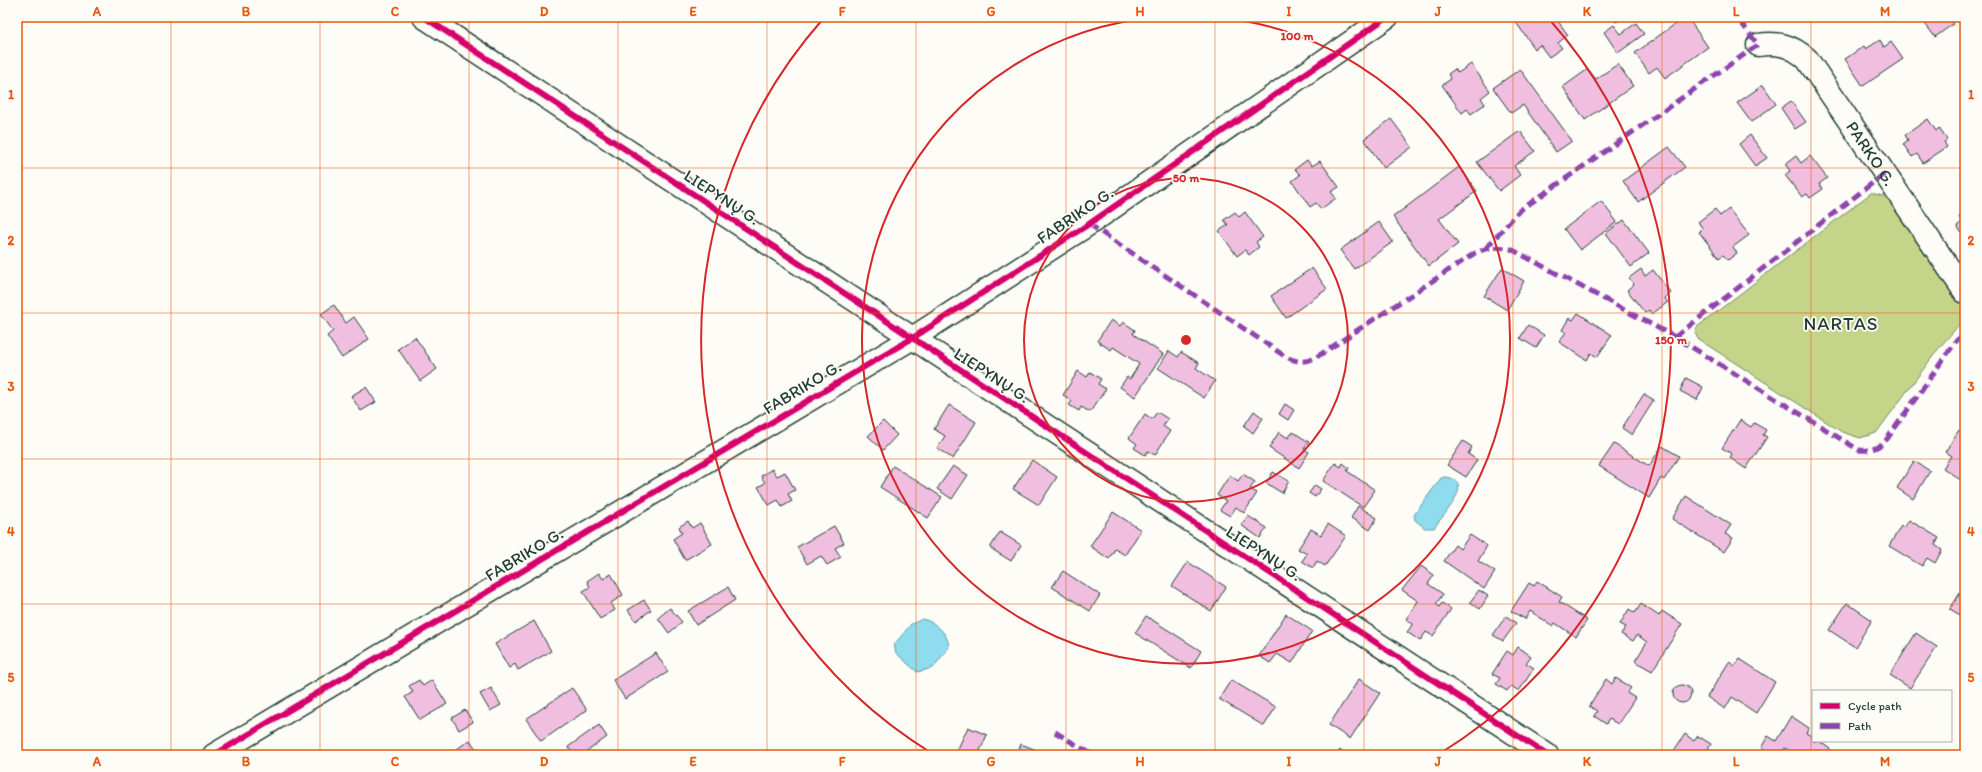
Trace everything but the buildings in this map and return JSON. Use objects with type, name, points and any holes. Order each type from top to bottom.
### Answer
[{"type":"street","name":"LIEPYNŲ G.","points":[[424,17],[911,339],[1547,755]]},
{"type":"street","name":"FABRIKO G.","points":[[214,755],[911,339],[1089,224],[1387,17]]},
{"type":"street","name":"PARKO G.","points":[[1758,45],[1772,43],[1786,45],[1797,51],[1806,59],[1965,292]]},
{"type":"green space","points":[[1871,193],[1891,200],[1965,301],[1965,318],[1939,348],[1876,433],[1860,438],[1842,432],[1698,339],[1695,333],[1697,327]]},
{"type":"water","points":[[1445,477],[1454,480],[1458,485],[1458,491],[1455,499],[1434,528],[1425,528],[1415,520],[1414,515],[1441,478]]},
{"type":"water","points":[[923,619],[937,626],[944,633],[949,647],[933,668],[917,672],[896,653],[894,645],[911,624]]},
{"type":"marked path","points":[[1486,248],[1519,211],[1758,45],[1737,17]]},
{"type":"marked path","points":[[1884,174],[1675,337],[1859,450],[1864,450],[1881,445],[1887,439],[1957,340],[1965,334]]},
{"type":"marked path","points":[[1089,224],[1286,357],[1297,361],[1307,361],[1315,358],[1475,253],[1484,249],[1493,248],[1511,249],[1675,337]]},
{"type":"marked path","points":[[1055,732],[1093,755]]},
{"type":"cycle path","points":[[424,17],[1547,755]]},
{"type":"cycle path","points":[[214,755],[911,339],[1089,224],[1387,17]]},
{"type":"district","name":"NARTAS","points":[[1841,323]]}]
